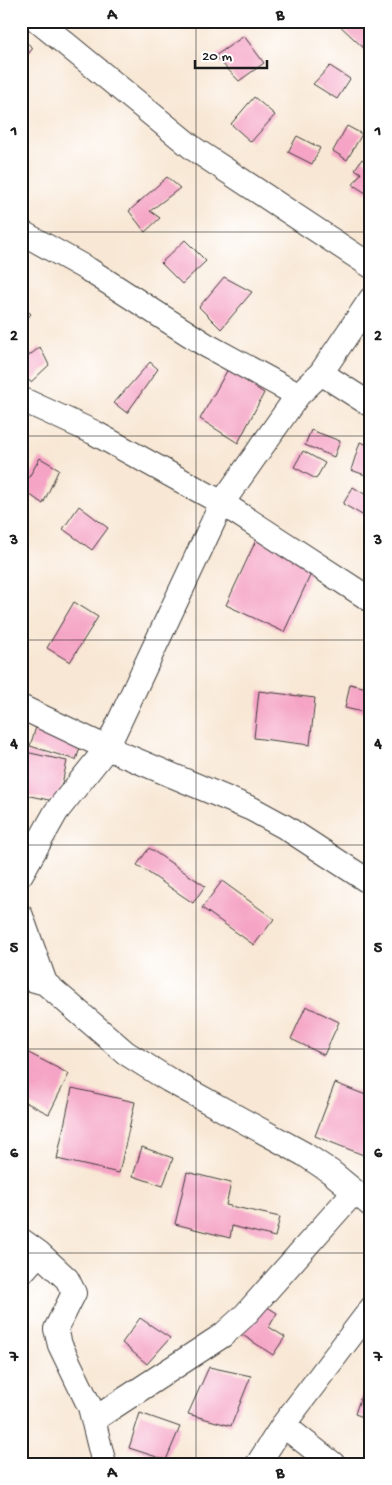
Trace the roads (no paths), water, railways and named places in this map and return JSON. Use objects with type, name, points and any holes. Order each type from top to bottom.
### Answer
[{"type":"street","points":[[38,21],[194,149],[371,266]]},
{"type":"street","points":[[21,232],[89,270],[206,345],[298,395]]},
{"type":"street","points":[[21,874],[56,812],[107,748],[222,503],[298,395],[321,373],[371,299]]},
{"type":"street","points":[[321,373],[371,405]]},
{"type":"street","points":[[21,399],[93,432],[222,503],[371,600]]},
{"type":"street","points":[[21,707],[107,748],[252,809],[285,826],[371,883]]},
{"type":"street","points":[[21,916],[45,983]]},
{"type":"street","points":[[21,976],[45,983],[126,1053],[169,1080],[304,1154],[331,1172],[362,1198],[223,1335],[93,1420]]},
{"type":"street","points":[[21,1273],[30,1246],[67,1279],[74,1293],[56,1329],[60,1345],[90,1407],[104,1464]]},
{"type":"street","points":[[258,1464],[283,1425],[371,1309]]},
{"type":"street","points":[[283,1425],[333,1464]]}]
